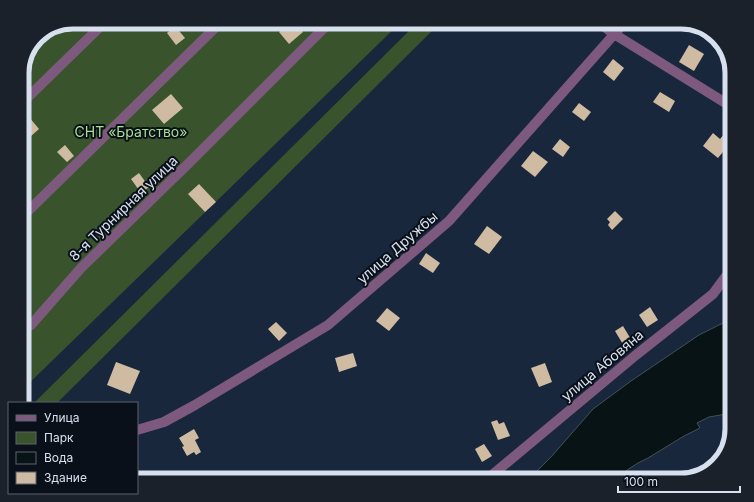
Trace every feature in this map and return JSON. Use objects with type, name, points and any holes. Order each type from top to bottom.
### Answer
[{"type":"street","points":[[29,95],[98,29]]},
{"type":"street","points":[[29,210],[214,29]]},
{"type":"street","name":"8-я Турнирная улица","points":[[29,327],[81,268],[323,29]]},
{"type":"street","points":[[607,29],[725,103]]},
{"type":"street","name":"улица Дружбы","points":[[138,430],[164,422],[195,405],[328,325],[449,221],[619,29]]},
{"type":"street","name":"улица Абовяна","points":[[494,473],[636,355],[713,294],[725,278]]},
{"type":"green space","name":"СНТ «Братство»","points":[[73,29],[394,29],[29,383],[29,70],[38,46],[44,40],[56,32]]},
{"type":"green space","points":[[411,29],[434,29],[58,402],[35,402]]},
{"type":"water","points":[[725,323],[725,414],[709,417],[697,423],[700,428],[638,463],[624,473],[535,473],[593,409],[631,381],[699,335]]},
{"type":"building","points":[[172,29],[178,29],[185,38],[176,45],[167,33]]},
{"type":"building","points":[[283,29],[300,29],[303,32],[289,44],[279,32]]},
{"type":"building","points":[[689,45],[704,54],[694,71],[679,62]]},
{"type":"building","points":[[613,59],[624,68],[614,81],[603,72]]},
{"type":"building","points":[[660,92],[675,101],[669,112],[653,102]]},
{"type":"building","points":[[171,94],[183,108],[164,124],[152,110]]},
{"type":"building","points":[[579,103],[591,112],[584,121],[572,112]]},
{"type":"building","points":[[29,117],[39,129],[30,137],[29,136]]},
{"type":"building","points":[[713,133],[720,139],[725,133],[725,150],[718,158],[703,146]]},
{"type":"building","points":[[560,139],[570,147],[563,157],[552,149]]},
{"type":"building","points":[[65,145],[74,156],[67,162],[57,152]]},
{"type":"building","points":[[533,151],[548,162],[535,177],[521,166]]},
{"type":"building","points":[[139,173],[149,187],[141,193],[131,179]]},
{"type":"building","points":[[199,184],[216,202],[205,212],[188,194]]},
{"type":"building","points":[[615,211],[623,219],[612,230],[608,225],[610,222],[607,219]]},
{"type":"building","points":[[487,226],[502,237],[489,254],[474,244]]},
{"type":"building","points":[[426,253],[440,263],[433,273],[419,264]]},
{"type":"building","points":[[650,307],[658,320],[647,327],[639,315]]},
{"type":"building","points":[[387,308],[400,318],[389,331],[376,321]]},
{"type":"building","points":[[276,322],[287,333],[279,341],[268,329]]},
{"type":"building","points":[[623,326],[635,346],[627,351],[615,331]]},
{"type":"building","points":[[353,353],[357,366],[339,372],[335,358]]},
{"type":"building","points":[[116,362],[140,371],[130,394],[107,385]]},
{"type":"building","points":[[545,363],[552,382],[539,387],[531,368]]},
{"type":"building","points":[[497,420],[499,424],[504,422],[510,436],[498,440],[491,422]]},
{"type":"building","points":[[194,429],[199,438],[195,440],[201,452],[196,455],[194,452],[187,456],[182,447],[184,446],[179,438]]},
{"type":"building","points":[[484,444],[492,456],[482,462],[475,449]]}]
